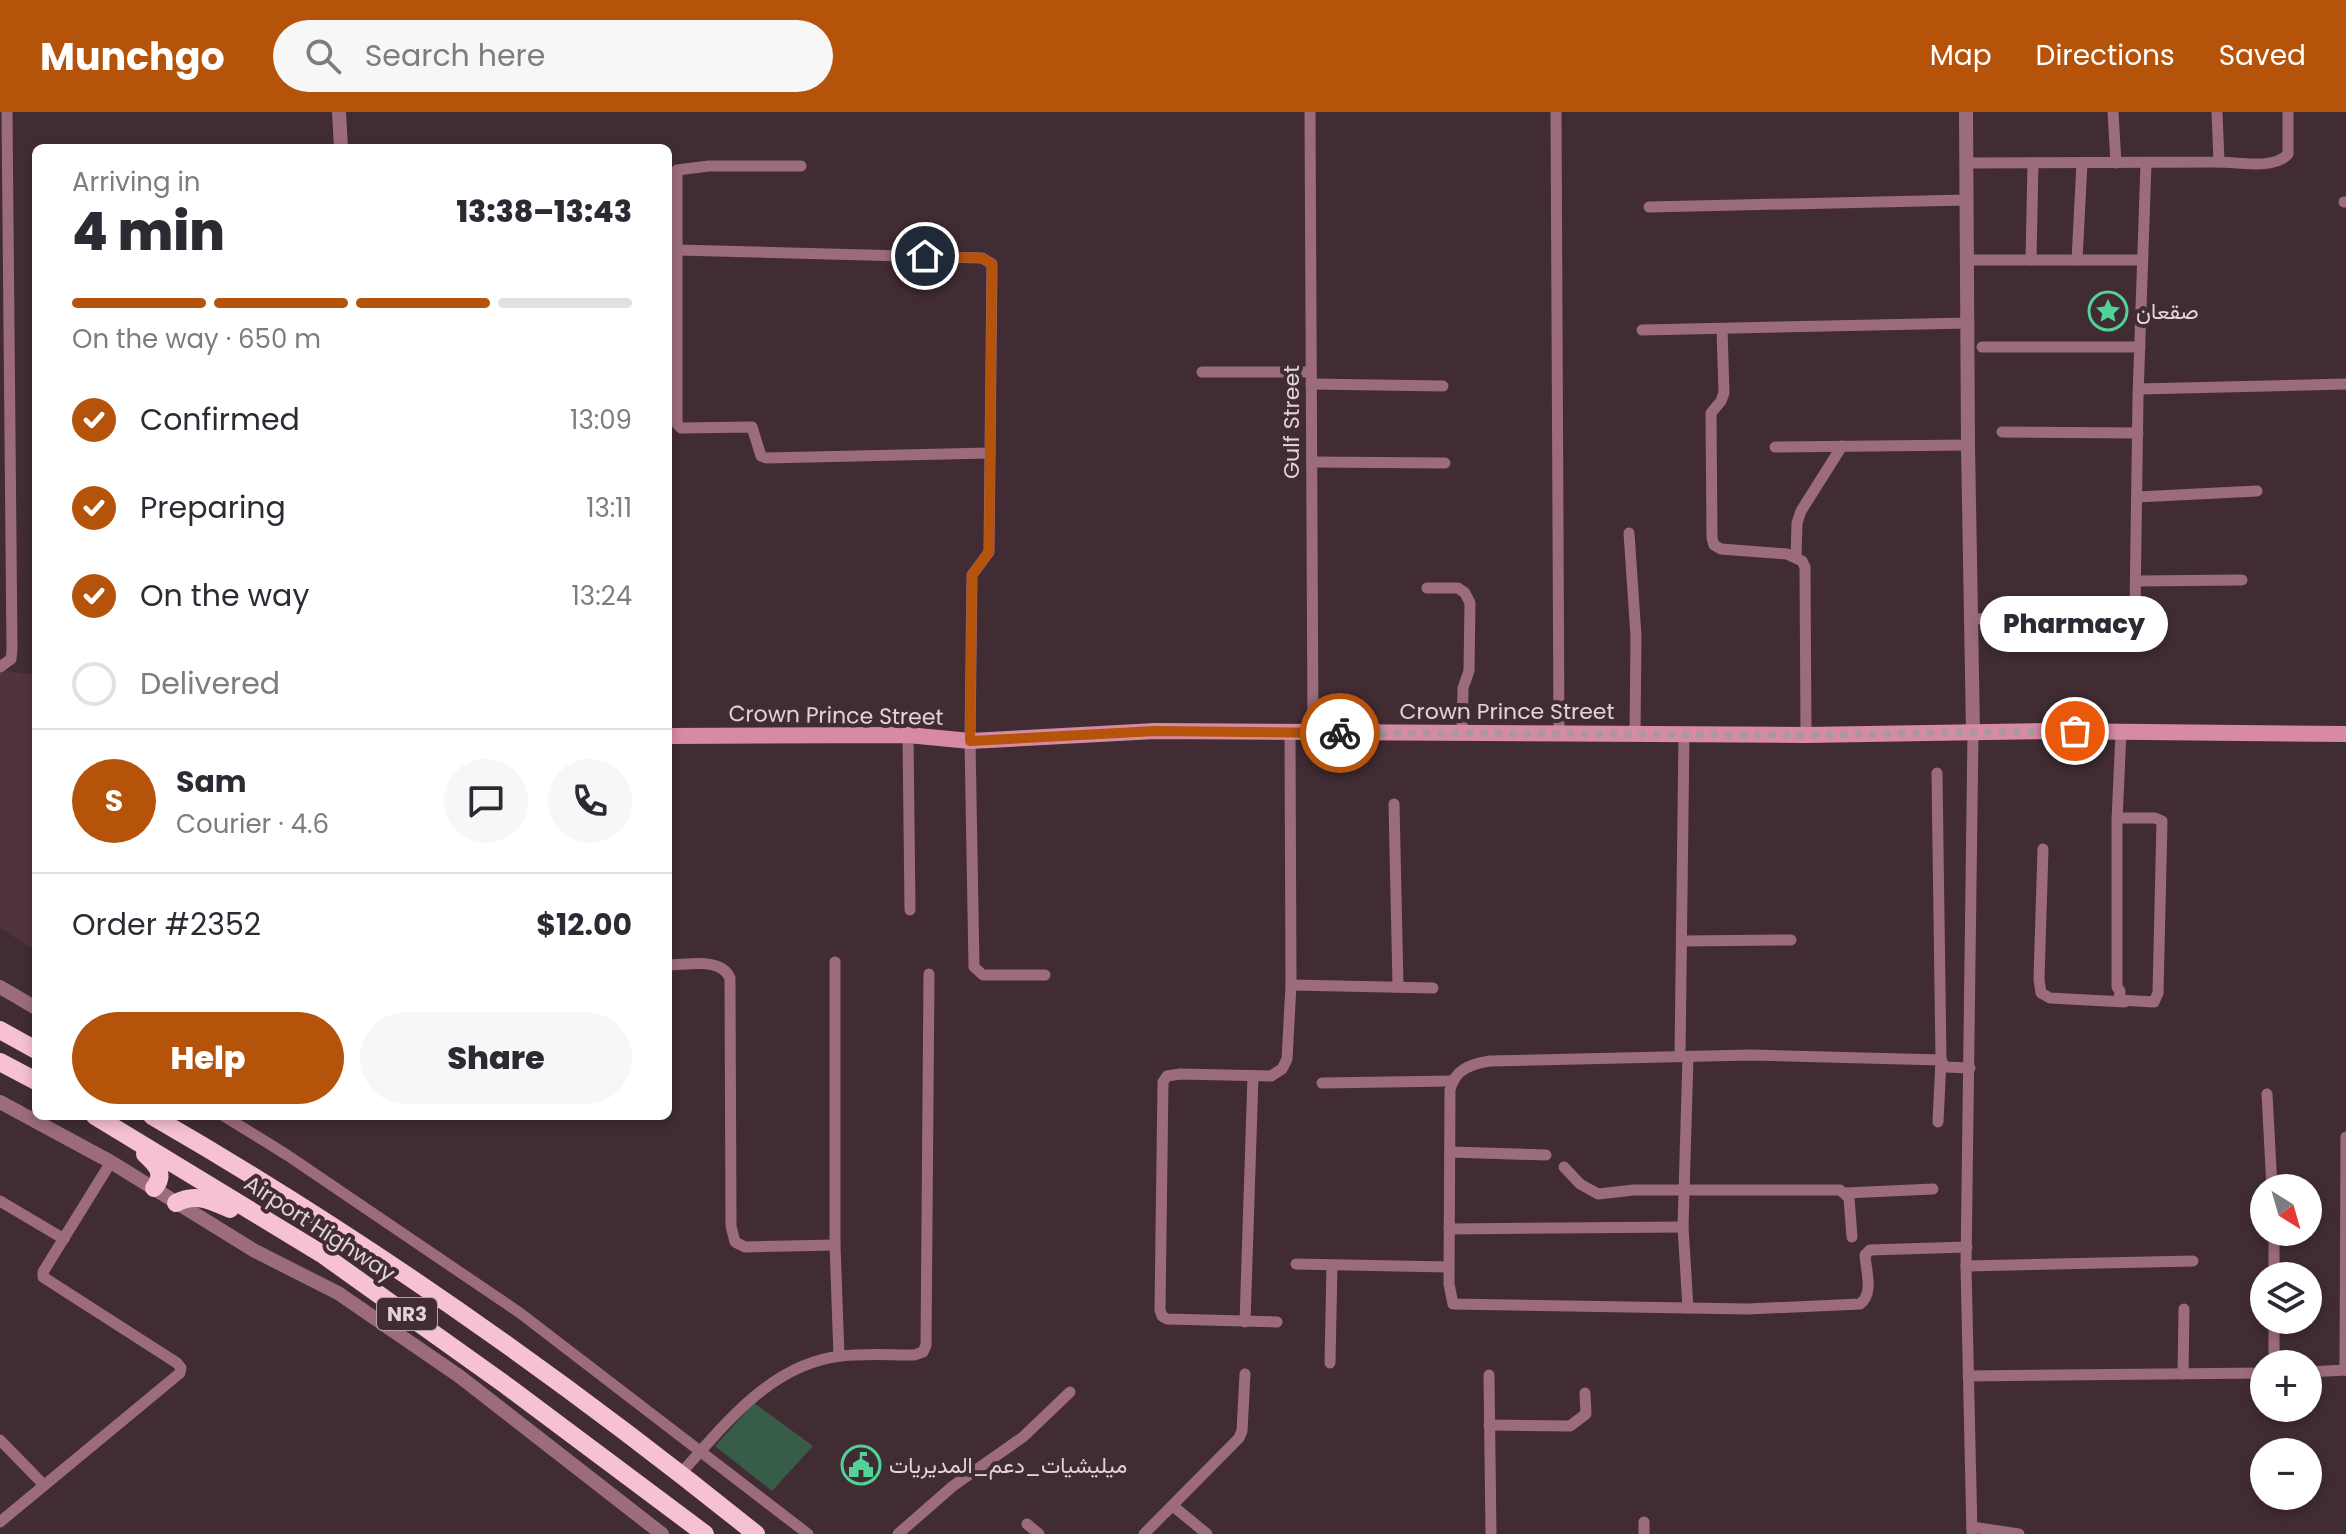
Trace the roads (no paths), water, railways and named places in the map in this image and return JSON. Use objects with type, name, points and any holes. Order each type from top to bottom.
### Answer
[{"type":"highway","points":[[0,1030],[32,1048]]},
{"type":"highway","points":[[0,1062],[32,1079]]},
{"type":"highway","name":"Airport Highway","points":[[101,1120],[322,1254],[507,1386],[705,1534]]},
{"type":"highway","name":"Airport Highway","points":[[159,1120],[319,1218],[486,1331],[681,1473],[756,1534]]},
{"type":"highway","points":[[119,1131],[158,1167],[160,1179],[154,1188]]},
{"type":"highway","points":[[176,1203],[187,1198],[205,1198],[295,1238]]},
{"type":"main road","name":"Crown Prince Street","points":[[672,736],[908,735],[970,741],[1155,731],[2346,734]]},
{"type":"street","points":[[0,667],[11,659],[12,650],[6,547],[3,246],[7,112]]},
{"type":"street","points":[[339,112],[341,144]]},
{"type":"street","name":"Gulf Street","points":[[1310,112],[1313,733]]},
{"type":"street","points":[[1556,112],[1559,734]]},
{"type":"street","points":[[1966,112],[1973,732],[1966,1266],[1972,1530],[2019,1534]]},
{"type":"street","points":[[2113,112],[2116,163]]},
{"type":"street","points":[[2217,112],[2219,162]]},
{"type":"street","points":[[1967,163],[2268,162],[2285,158],[2288,154],[2288,112]]},
{"type":"street","points":[[2031,260],[2033,163]]},
{"type":"street","points":[[2077,260],[2082,163]]},
{"type":"street","points":[[1971,619],[2119,618],[2135,609],[2141,260],[2146,163]]},
{"type":"street","points":[[801,166],[677,170],[677,424],[681,428],[752,427],[757,450],[766,458],[990,453]]},
{"type":"street","points":[[1649,207],[1967,200]]},
{"type":"street","points":[[678,250],[989,260],[992,264],[989,552],[972,575],[970,741],[974,967],[983,975],[1045,975]]},
{"type":"street","points":[[1968,260],[2141,260]]},
{"type":"street","points":[[1642,330],[1969,323]]},
{"type":"street","points":[[1722,329],[1724,393],[1711,413],[1714,545],[1721,549],[1787,554],[1802,561],[1805,567],[1806,735]]},
{"type":"street","points":[[1982,347],[2140,347]]},
{"type":"street","points":[[1202,372],[1443,386]]},
{"type":"street","points":[[2139,389],[2346,384]]},
{"type":"street","points":[[2002,432],[2138,433]]},
{"type":"street","points":[[1775,447],[1968,445]]},
{"type":"street","points":[[1796,557],[1797,523],[1801,511],[1842,446]]},
{"type":"street","points":[[1312,462],[1445,463]]},
{"type":"street","points":[[2137,497],[2257,491]]},
{"type":"street","points":[[1629,533],[1636,636],[1635,734]]},
{"type":"street","points":[[2136,581],[2242,580]]},
{"type":"street","points":[[1427,588],[1458,588],[1470,603],[1469,671],[1463,688],[1462,734]]},
{"type":"street","points":[[1277,1322],[1167,1319],[1162,1316],[1163,1082],[1167,1076],[1180,1074],[1271,1076],[1282,1069],[1287,1059],[1291,985],[1290,732]]},
{"type":"street","points":[[2121,732],[2117,818],[2117,987],[2119,1000],[2134,1003]]},
{"type":"street","points":[[1684,733],[1683,1227],[1688,1308]]},
{"type":"street","points":[[908,735],[910,910]]},
{"type":"street","points":[[1937,773],[1941,1060],[1938,1122]]},
{"type":"street","points":[[1394,804],[1398,986]]},
{"type":"street","points":[[2043,849],[2041,993],[2050,998],[2154,1002],[2158,993],[2162,821],[2155,818],[2117,818]]},
{"type":"street","points":[[1682,941],[1791,940]]},
{"type":"street","points":[[835,962],[835,1245],[839,1356]]},
{"type":"street","points":[[672,965],[717,965],[726,969],[730,978],[731,1226],[735,1242],[745,1247],[835,1245]]},
{"type":"street","points":[[681,1473],[728,1421],[771,1382],[839,1356],[914,1355],[923,1352],[926,1345],[929,974]]},
{"type":"street","points":[[1291,985],[1433,988]]},
{"type":"street","points":[[0,987],[32,1006]]},
{"type":"street","points":[[1322,1083],[1452,1081],[1470,1064],[1490,1061],[1684,1056],[1941,1060]]},
{"type":"street","points":[[1941,1060],[1945,1067],[1970,1068]]},
{"type":"street","points":[[1245,1322],[1253,1076]]},
{"type":"street","points":[[1452,1081],[1449,1267],[1453,1304],[1748,1309],[1860,1304],[1868,1294],[1865,1255],[1870,1250],[1967,1247]]},
{"type":"street","points":[[2267,1094],[2271,1174]]},
{"type":"street","points":[[0,1102],[32,1119]]},
{"type":"street","points":[[33,1120],[111,1162],[255,1251],[361,1308],[459,1376],[662,1534]]},
{"type":"street","points":[[230,1120],[520,1313],[808,1534]]},
{"type":"street","points":[[2322,1371],[2346,1370],[2346,1137]]},
{"type":"street","points":[[1450,1152],[1546,1155]]},
{"type":"street","points":[[0,1522],[180,1373],[177,1363],[46,1281],[43,1272],[111,1162]]},
{"type":"street","points":[[1564,1167],[1580,1184],[1602,1195],[1625,1190],[1840,1190],[1849,1198],[1852,1237]]},
{"type":"street","points":[[1845,1193],[1933,1189]]},
{"type":"street","points":[[0,1201],[64,1239]]},
{"type":"street","points":[[1449,1229],[1683,1227]]},
{"type":"street","points":[[1966,1266],[2193,1261]]},
{"type":"street","points":[[1296,1264],[1449,1267]]},
{"type":"street","points":[[1330,1363],[1332,1265]]},
{"type":"street","points":[[2183,1374],[2184,1309]]},
{"type":"street","points":[[1968,1376],[2250,1373]]},
{"type":"street","points":[[1144,1534],[1241,1435],[1245,1374]]},
{"type":"street","points":[[1489,1375],[1491,1534]]},
{"type":"street","points":[[898,1534],[953,1486],[1023,1437],[1070,1392]]},
{"type":"street","points":[[1489,1425],[1570,1426],[1586,1414],[1585,1393]]},
{"type":"street","points":[[0,1440],[44,1485]]},
{"type":"street","points":[[1173,1506],[1207,1534]]},
{"type":"street","points":[[1027,1524],[1039,1534]]},
{"type":"place","name":"صقعان","points":[[2108,311]]},
{"type":"place","name":"Pharmacy","points":[[2075,731]]},
{"type":"place","name":"ميليشيات_دعم_المديريات","points":[[861,1465]]}]
